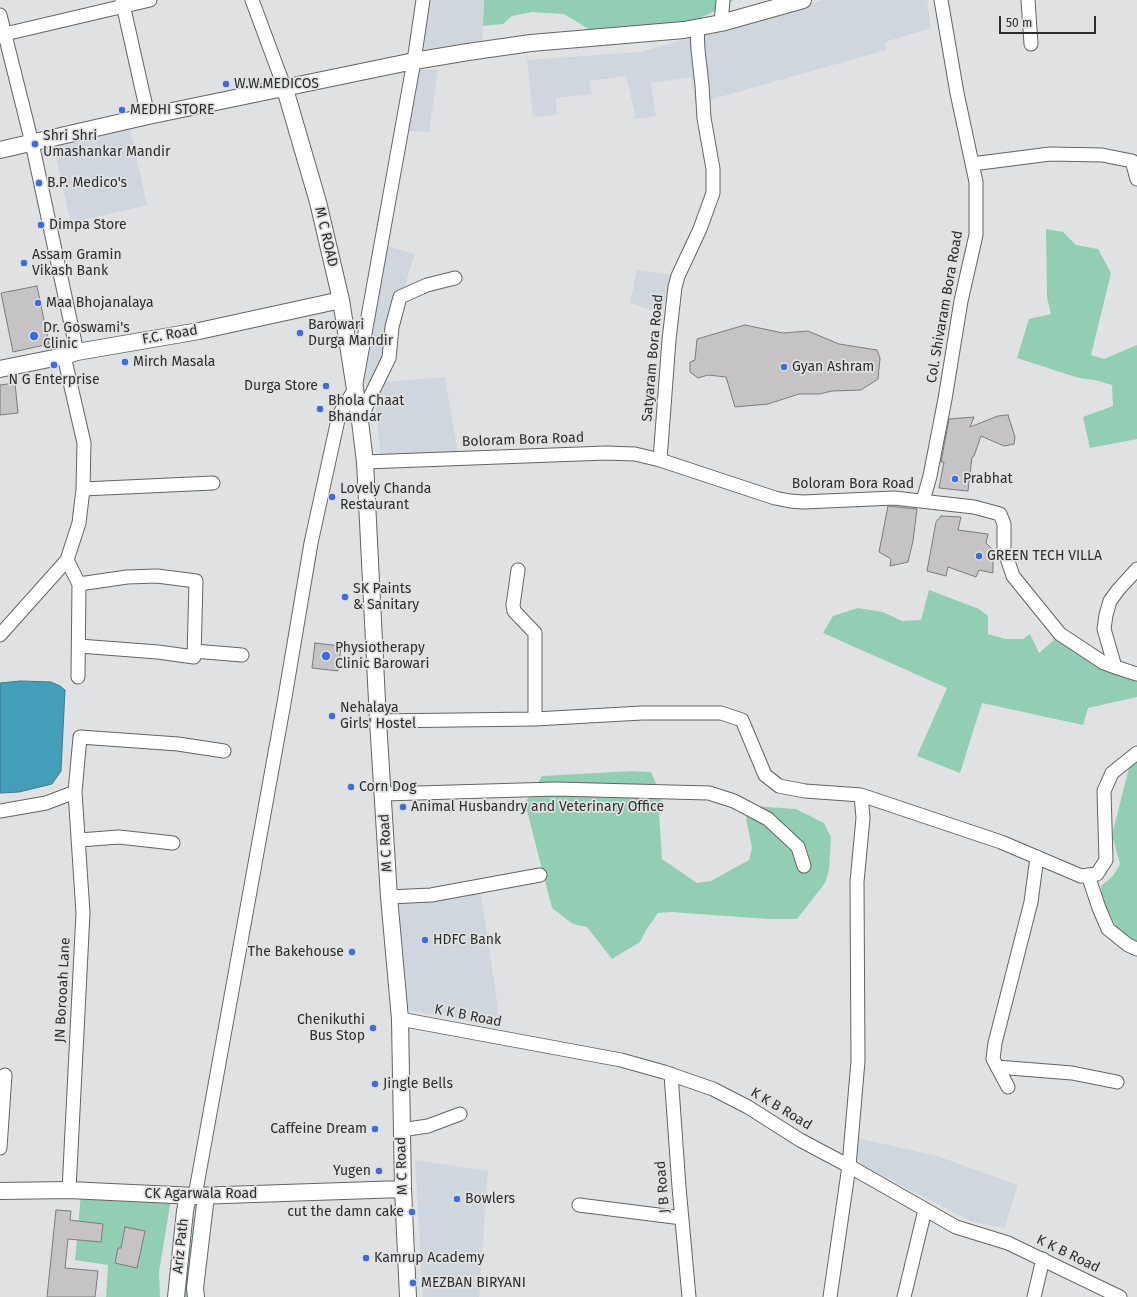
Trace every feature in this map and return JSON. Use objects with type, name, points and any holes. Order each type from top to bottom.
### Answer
[{"type":"street","points":[[5,34],[122,3],[150,0]]},
{"type":"street","points":[[252,0],[284,89]]},
{"type":"street","points":[[196,1196],[311,543],[339,415],[356,389],[414,61],[423,0]]},
{"type":"street","points":[[722,23],[723,0]]},
{"type":"street","points":[[0,150],[148,116],[256,95],[414,61],[531,42],[676,31],[722,23],[803,0]]},
{"type":"street","name":"Col. Shivaram Bora Road","points":[[923,501],[930,476],[945,399],[961,301],[976,235],[976,182],[941,0]]},
{"type":"street","points":[[1028,0],[1031,44]]},
{"type":"street","points":[[122,3],[148,116]]},
{"type":"street","points":[[0,15],[32,143],[70,354],[84,444],[83,488],[79,523],[67,560],[0,635]]},
{"type":"street","name":"Satyaram Bora Road","points":[[660,460],[669,340],[675,287],[681,270],[700,229],[713,193],[713,169],[704,118],[697,27]]},
{"type":"street","name":"M C ROAD","points":[[284,89],[318,202],[341,300],[356,389]]},
{"type":"street","points":[[972,164],[1050,154],[1102,155],[1132,161],[1137,180]]},
{"type":"street","points":[[360,421],[389,358],[392,327],[400,297],[427,285],[456,278]]},
{"type":"street","name":"F.C. Road","points":[[0,369],[70,354],[199,331],[341,300]]},
{"type":"street","name":"M C Road","points":[[356,389],[365,462],[378,721],[389,897],[400,1019],[401,1130],[408,1297]]},
{"type":"street","name":"Boloram Bora Road","points":[[365,462],[606,453],[635,454],[660,460],[775,498],[790,501],[802,502],[894,498],[974,507],[1000,514],[1004,524],[1004,549],[1013,576],[1060,634],[1099,659],[1115,667],[1137,674]]},
{"type":"street","points":[[83,488],[213,483]]},
{"type":"street","points":[[67,560],[79,584],[78,677]]},
{"type":"street","points":[[1115,667],[1104,629],[1106,615],[1110,602],[1118,590],[1137,569]]},
{"type":"street","points":[[518,570],[513,605],[514,610],[535,634],[535,719]]},
{"type":"street","points":[[78,646],[158,652],[194,657],[196,581],[157,576],[126,577],[79,584]]},
{"type":"street","points":[[194,651],[242,655]]},
{"type":"street","points":[[378,721],[535,719],[642,713],[721,713],[742,720],[765,775],[779,786],[805,791],[861,795],[1002,842],[1082,876],[1097,874],[1106,860],[1104,791],[1112,773],[1137,753]]},
{"type":"street","name":"JN Borooah Lane","points":[[68,1190],[84,912],[75,792],[80,737],[178,744],[224,750]]},
{"type":"street","points":[[383,794],[556,789],[709,793],[734,801],[768,819],[798,846],[804,866]]},
{"type":"street","points":[[0,811],[46,803],[75,792]]},
{"type":"street","points":[[830,1297],[849,1166],[858,1061],[857,882],[863,818],[861,795]]},
{"type":"street","points":[[79,840],[119,837],[173,843]]},
{"type":"street","points":[[1008,1087],[993,1059],[994,1043],[1031,902],[1037,857]]},
{"type":"street","points":[[389,897],[431,895],[540,875]]},
{"type":"street","points":[[1088,875],[1108,929],[1128,945],[1137,949]]},
{"type":"street","name":"K K B Road","points":[[400,1019],[621,1060],[671,1074],[714,1089],[748,1107],[800,1140],[956,1227],[1008,1243],[1120,1297]]},
{"type":"street","points":[[997,1067],[1072,1073],[1117,1082]]},
{"type":"street","name":"J B Road","points":[[671,1074],[689,1297]]},
{"type":"street","points":[[0,1148],[5,1075]]},
{"type":"street","points":[[401,1130],[428,1126],[460,1114]]},
{"type":"street","name":"CK Agarwala Road","points":[[0,1191],[68,1190],[196,1196],[403,1189]]},
{"type":"street","name":"Ariz Path","points":[[176,1297],[185,1211],[196,1196]]},
{"type":"street","name":"Ariz Path","points":[[196,1196],[196,1297]]},
{"type":"street","points":[[579,1205],[682,1218]]},
{"type":"street","points":[[904,1297],[925,1210]]},
{"type":"street","points":[[1034,1297],[1043,1259]]},
{"type":"shaded area","points":[[428,0],[484,0],[482,44],[426,49],[420,44]]},
{"type":"shaded area","points":[[823,0],[927,0],[931,28],[885,42],[886,50],[695,104],[691,77],[651,83],[656,116],[636,119],[626,76],[589,81],[592,94],[556,98],[557,115],[533,117],[527,60],[640,52]]},
{"type":"shaded area","points":[[416,69],[438,70],[429,132],[407,131]]},
{"type":"shaded area","points":[[129,123],[147,205],[71,223],[52,140]]},
{"type":"shaded area","points":[[388,246],[415,254],[397,309],[384,382],[445,377],[458,454],[381,461],[375,401],[360,375]]},
{"type":"shaded area","points":[[637,270],[672,275],[662,314],[630,303]]},
{"type":"shaded area","points":[[480,887],[501,1028],[413,1011],[405,1007],[399,902]]},
{"type":"shaded area","points":[[857,1138],[937,1156],[1018,1185],[1004,1228],[972,1222],[862,1165],[857,1158]]},
{"type":"shaded area","points":[[415,1160],[488,1171],[479,1297],[423,1297]]},
{"type":"green space","points":[[484,0],[734,0],[707,15],[664,33],[592,31],[564,14],[532,12],[512,16],[503,24],[483,26]]},
{"type":"green space","points":[[1046,229],[1063,232],[1076,245],[1098,249],[1111,273],[1091,355],[1104,359],[1137,345],[1137,439],[1090,448],[1083,417],[1113,406],[1112,385],[1095,380],[1079,378],[1017,358],[1029,319],[1051,314],[1047,297]]},
{"type":"green space","points":[[929,590],[979,609],[988,616],[988,634],[1005,639],[1023,639],[1030,634],[1039,653],[1054,640],[1051,625],[1091,660],[1137,673],[1137,697],[1088,708],[1083,725],[982,703],[960,773],[917,756],[947,688],[823,633],[833,616],[858,608],[883,612],[902,621],[921,620]]},
{"type":"green space","points":[[1137,755],[1137,941],[1128,937],[1116,926],[1102,899],[1101,886],[1113,876],[1120,864],[1112,835],[1130,764]]},
{"type":"green space","points":[[632,771],[651,772],[662,797],[659,811],[662,859],[697,883],[711,881],[749,860],[752,848],[746,818],[753,806],[796,809],[824,823],[831,837],[829,870],[825,883],[797,919],[768,919],[671,912],[658,913],[646,930],[640,942],[612,959],[587,927],[573,924],[552,908],[525,803],[542,776]]},
{"type":"green space","points":[[81,1194],[171,1199],[159,1272],[160,1297],[106,1297],[108,1265],[75,1260]]},
{"type":"green space","points":[[196,1214],[191,1297],[184,1297],[194,1219]]},
{"type":"water","points":[[21,681],[51,682],[65,690],[61,771],[52,784],[19,792],[0,793],[0,683]]},
{"type":"building","points":[[37,286],[49,344],[13,352],[1,293]]},
{"type":"building","name":"Gyan Ashram","points":[[745,325],[783,333],[808,331],[839,344],[877,350],[880,358],[878,379],[861,390],[832,391],[819,394],[799,394],[768,404],[735,407],[726,377],[708,375],[698,378],[690,372],[690,362],[695,360],[697,339]]},
{"type":"building","points":[[15,383],[18,413],[0,415],[0,385]]},
{"type":"building","points":[[1008,415],[1015,437],[1014,444],[1004,446],[981,436],[974,456],[972,457],[968,491],[939,488],[944,462],[941,462],[949,419],[974,417],[970,427],[998,416]]},
{"type":"building","points":[[888,506],[917,509],[913,541],[908,562],[890,566],[891,559],[879,552]]},
{"type":"building","points":[[941,516],[961,517],[958,530],[988,534],[986,543],[993,550],[988,558],[993,560],[993,573],[979,570],[976,577],[948,567],[946,576],[927,571],[936,522]]},
{"type":"building","points":[[315,643],[341,646],[338,671],[312,668]]},
{"type":"building","points":[[56,1210],[71,1211],[70,1220],[103,1224],[101,1242],[68,1239],[65,1268],[98,1271],[95,1297],[47,1297]]},
{"type":"building","points":[[125,1227],[145,1231],[137,1268],[115,1263],[118,1248],[121,1248]]},
{"type":"place","name":"W.W.MEDICOS","points":[[226,84]]},
{"type":"place","name":"MEDHI STORE","points":[[122,110]]},
{"type":"place","name":"Shri Shri Umashankar Mandir","points":[[35,144]]},
{"type":"place","name":"B.P. Medico's","points":[[39,183]]},
{"type":"place","name":"Dimpa Store","points":[[41,225]]},
{"type":"place","name":"Assam Gramin Vikash Bank","points":[[24,263]]},
{"type":"place","name":"Maa Bhojanalaya","points":[[38,303]]},
{"type":"place","name":"Barowari Durga Mandir","points":[[300,333]]},
{"type":"place","name":"Dr. Goswami's Clinic","points":[[34,336]]},
{"type":"place","name":"Mirch Masala","points":[[125,362]]},
{"type":"place","name":"N G Enterprise","points":[[54,365]]},
{"type":"place","name":"Gyan Ashram","points":[[784,367]]},
{"type":"place","name":"Durga Store","points":[[326,386]]},
{"type":"place","name":"Bhola Chaat Bhandar","points":[[320,409]]},
{"type":"place","name":"Prabhat","points":[[955,479]]},
{"type":"place","name":"Lovely Chanda Restaurant","points":[[332,497]]},
{"type":"place","name":"GREEN TECH VILLA","points":[[979,556]]},
{"type":"place","name":"SK Paints & Sanitary","points":[[345,597]]},
{"type":"place","name":"Physiotherapy Clinic Barowari","points":[[326,656]]},
{"type":"place","name":"Nehalaya Girls' Hostel","points":[[332,716]]},
{"type":"place","name":"Corn Dog","points":[[351,787]]},
{"type":"place","name":"Animal Husbandry and Veterinary Office","points":[[403,807]]},
{"type":"place","name":"HDFC Bank","points":[[425,940]]},
{"type":"place","name":"The Bakehouse","points":[[352,952]]},
{"type":"place","name":"Chenikuthi Bus Stop","points":[[373,1028]]},
{"type":"place","name":"Jingle Bells","points":[[375,1084]]},
{"type":"place","name":"Caffeine Dream","points":[[375,1129]]},
{"type":"place","name":"Yugen","points":[[379,1171]]},
{"type":"place","name":"Bowlers","points":[[457,1199]]},
{"type":"place","name":"cut the damn cake","points":[[412,1212]]},
{"type":"place","name":"Kamrup Academy","points":[[366,1258]]},
{"type":"place","name":"MEZBAN BIRYANI","points":[[413,1283]]}]
